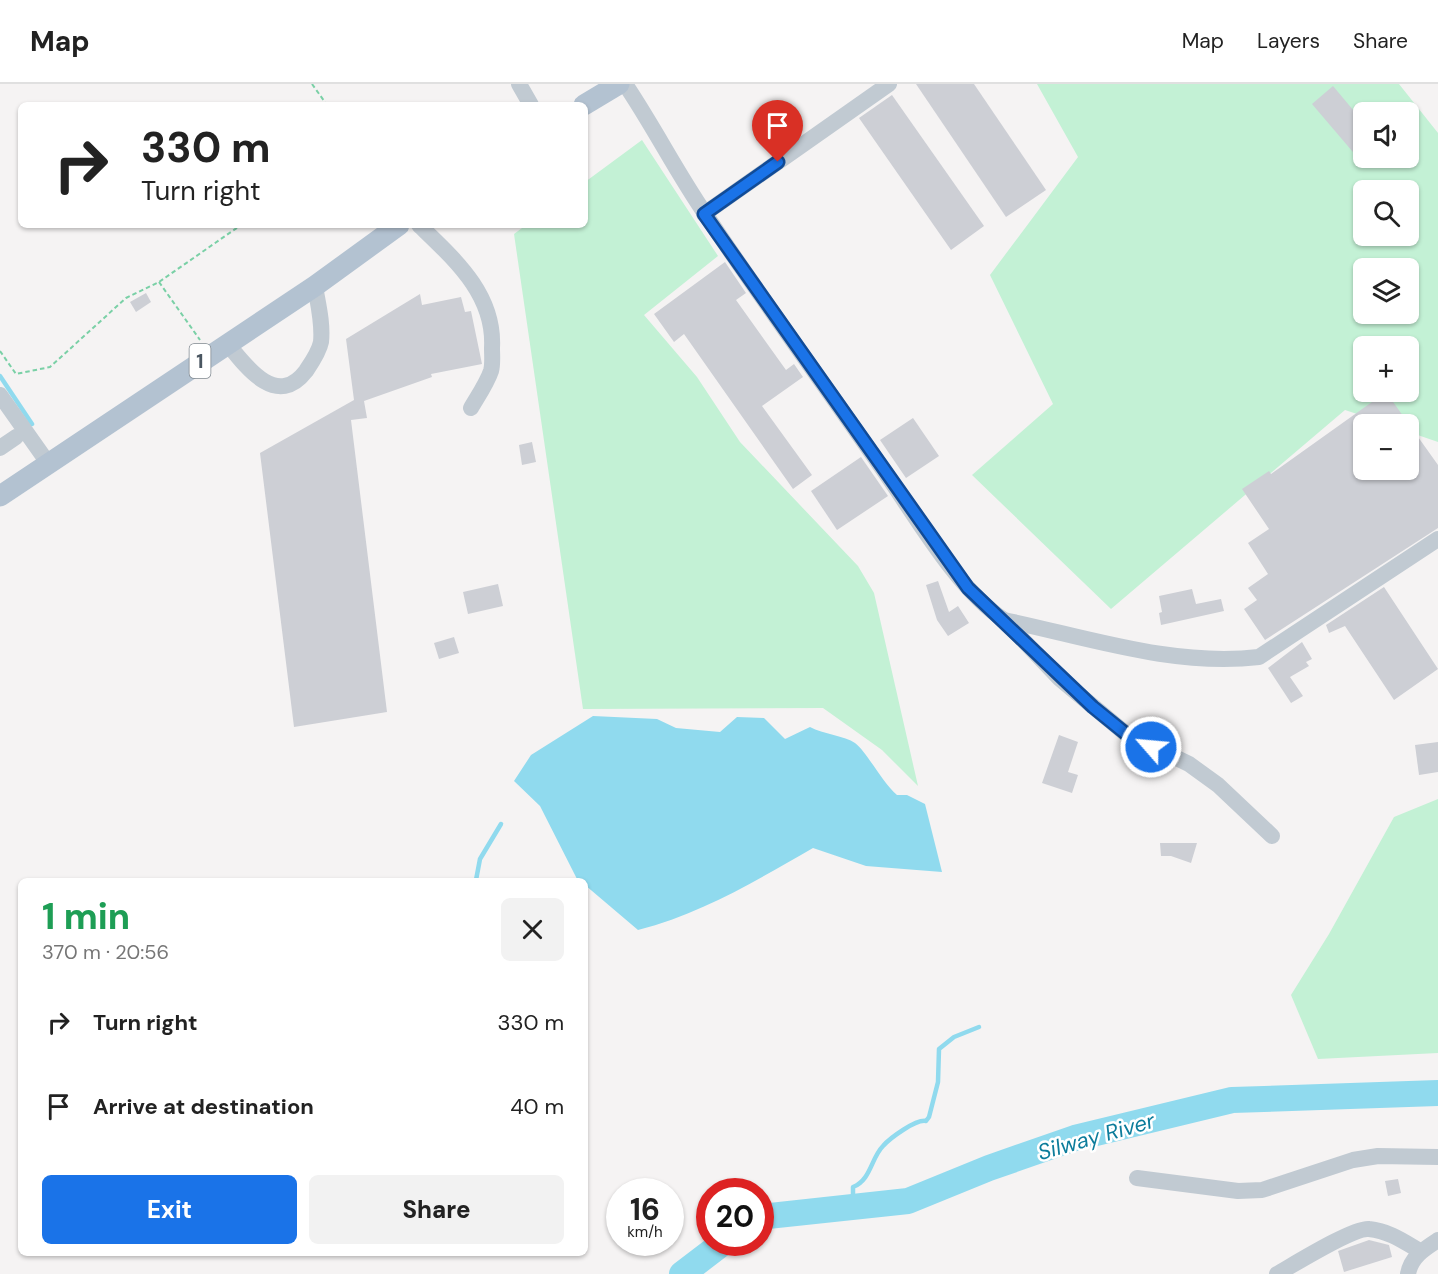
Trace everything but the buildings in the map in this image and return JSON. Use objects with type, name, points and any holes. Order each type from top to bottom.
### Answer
[{"type":"main road","points":[[588,103],[619,84]]},
{"type":"main road","name":"1","points":[[0,496],[315,286],[395,228]]},
{"type":"street","points":[[519,84],[529,102]]},
{"type":"street","points":[[625,84],[658,134],[704,214],[968,588],[988,609],[1004,620],[1059,678],[1125,733],[1189,764],[1218,785],[1272,836]]},
{"type":"street","points":[[704,214],[889,84]]},
{"type":"street","points":[[421,228],[461,266],[475,285],[487,309],[493,336],[491,370],[471,408]]},
{"type":"street","points":[[218,349],[267,384],[284,386],[300,379],[312,363],[320,345],[321,326],[315,286]]},
{"type":"street","points":[[0,395],[6,415],[48,463]]},
{"type":"street","points":[[0,448],[16,437]]},
{"type":"street","points":[[1004,620],[1178,657],[1237,660],[1259,657],[1438,539]]},
{"type":"street","points":[[1137,1178],[1238,1191],[1262,1190],[1353,1160],[1378,1156],[1438,1157]]},
{"type":"street","points":[[1277,1274],[1366,1228],[1391,1233],[1420,1251]]},
{"type":"street","points":[[1408,1274],[1409,1267],[1420,1251],[1438,1240]]},
{"type":"path","points":[[312,84],[325,102]]},
{"type":"path","points":[[0,351],[16,374],[50,367],[126,298],[159,282],[237,228]]},
{"type":"path","points":[[159,282],[218,349]]},
{"type":"green space","points":[[1037,84],[1399,84],[1413,102],[1353,102],[1353,168],[1419,168],[1419,109],[1438,133],[1438,442],[1419,435],[1419,414],[1357,414],[1345,410],[1111,609],[972,475],[1053,404],[990,275],[1078,157]]},
{"type":"green space","points":[[642,140],[718,256],[644,315],[697,377],[740,442],[858,566],[874,593],[918,786],[882,750],[823,708],[583,709],[514,234],[522,228],[588,228],[588,180]]},
{"type":"green space","points":[[1438,799],[1438,1053],[1318,1059],[1291,995],[1329,934],[1394,817]]},
{"type":"water","points":[[593,716],[657,719],[676,728],[720,732],[737,717],[764,718],[785,739],[810,727],[855,743],[897,795],[907,795],[925,804],[942,872],[866,866],[813,848],[707,905],[685,915],[638,930],[588,888],[588,878],[576,878],[540,806],[514,781],[531,755]]},
{"type":"waterway","points":[[0,376],[32,424]]},
{"type":"waterway","points":[[476,878],[480,859],[501,824]]},
{"type":"waterway","points":[[859,1215],[853,1197],[853,1187],[864,1179],[879,1151],[886,1143],[903,1130],[926,1121],[929,1117],[938,1082],[939,1049],[954,1037],[979,1027]]},
{"type":"waterway","name":"Silway River","points":[[774,1215],[908,1201],[989,1168],[1075,1138],[1232,1100],[1438,1093]]},
{"type":"waterway","name":"Silway River","points":[[682,1274],[706,1256]]},
{"type":"route","points":[[778,162],[704,214],[968,588],[988,609],[1004,620],[1059,678],[1125,733],[1151,747]]}]
